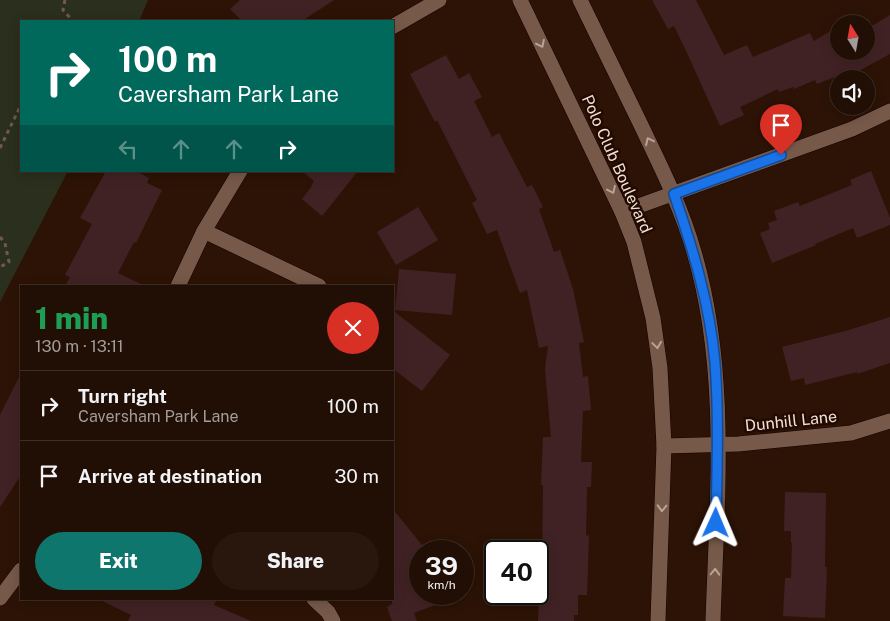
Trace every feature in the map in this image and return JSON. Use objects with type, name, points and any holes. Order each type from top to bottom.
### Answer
[{"type":"street","points":[[394,26],[439,0]]},
{"type":"street","name":"Polo Club Boulevard","points":[[520,0],[622,212],[634,242],[653,318],[660,368],[664,446],[658,621]]},
{"type":"street","points":[[580,0],[674,194],[694,252],[707,307],[715,362],[718,445],[713,621]]},
{"type":"street","points":[[622,212],[852,129],[890,111]]},
{"type":"street","points":[[178,285],[204,231],[239,172]]},
{"type":"street","points":[[204,231],[317,285]]},
{"type":"street","name":"Dunhill Lane","points":[[664,446],[738,444],[851,432],[890,421]]},
{"type":"street","points":[[0,598],[20,571]]},
{"type":"street","points":[[315,600],[328,612],[333,621]]},
{"type":"path","points":[[66,0],[63,10],[72,20]]},
{"type":"path","points":[[0,148],[20,107]]},
{"type":"path","points":[[0,237],[5,242],[9,262],[0,267]]},
{"type":"green space","points":[[0,0],[148,0],[139,20],[20,20],[20,172],[67,172],[0,302]]},
{"type":"building","points":[[240,0],[334,0],[304,20],[241,20],[230,9]]},
{"type":"building","points":[[652,0],[696,0],[724,55],[747,45],[753,57],[810,33],[814,41],[830,31],[830,60],[875,60],[875,24],[890,15],[890,54],[861,70],[830,70],[830,79],[817,84],[815,80],[794,89],[793,87],[779,92],[778,89],[740,107],[744,115],[720,126],[674,26],[668,29]]},
{"type":"building","points":[[446,55],[459,79],[469,73],[482,97],[474,101],[492,137],[499,133],[527,187],[532,185],[543,207],[539,209],[554,252],[560,250],[573,289],[584,342],[579,343],[583,377],[588,376],[591,410],[583,411],[581,462],[592,462],[591,487],[587,487],[586,535],[589,536],[587,595],[578,595],[578,615],[574,615],[574,621],[538,621],[539,605],[549,605],[549,540],[542,540],[543,485],[541,485],[543,437],[551,437],[545,369],[548,346],[539,348],[527,290],[520,293],[497,230],[487,234],[472,203],[477,200],[437,120],[435,122],[410,74]]},
{"type":"building","points":[[871,171],[890,218],[890,225],[857,238],[853,228],[772,263],[760,233],[770,229],[768,223],[777,220],[774,211],[798,202],[800,206],[852,185],[850,180]]},
{"type":"building","points":[[105,172],[138,172],[149,178],[147,183],[162,190],[136,243],[134,242],[118,273],[143,285],[66,285],[70,277],[65,275],[92,224],[80,218]]},
{"type":"building","points":[[303,172],[357,172],[322,216],[302,199],[314,181]]},
{"type":"building","points":[[418,207],[438,240],[396,265],[377,232]]},
{"type":"building","points":[[399,269],[456,274],[452,315],[395,310]]},
{"type":"building","points":[[395,312],[450,355],[422,391],[394,370]]},
{"type":"building","points":[[890,317],[890,363],[857,374],[857,372],[805,385],[804,378],[791,381],[782,347],[849,330]]},
{"type":"building","points":[[20,375],[20,477],[0,507],[0,415]]},
{"type":"building","points":[[785,492],[826,493],[825,567],[827,567],[825,618],[783,616],[785,578],[791,578],[792,543],[791,531],[784,531]]},
{"type":"building","points":[[394,510],[418,540],[409,540],[409,605],[435,605],[414,613],[417,621],[392,621],[387,607],[394,600]]},
{"type":"building","points":[[100,600],[216,600],[214,605],[251,621],[128,621],[131,615]]},
{"type":"route","points":[[716,523],[718,445],[715,362],[707,307],[694,252],[674,194],[781,155]]}]
